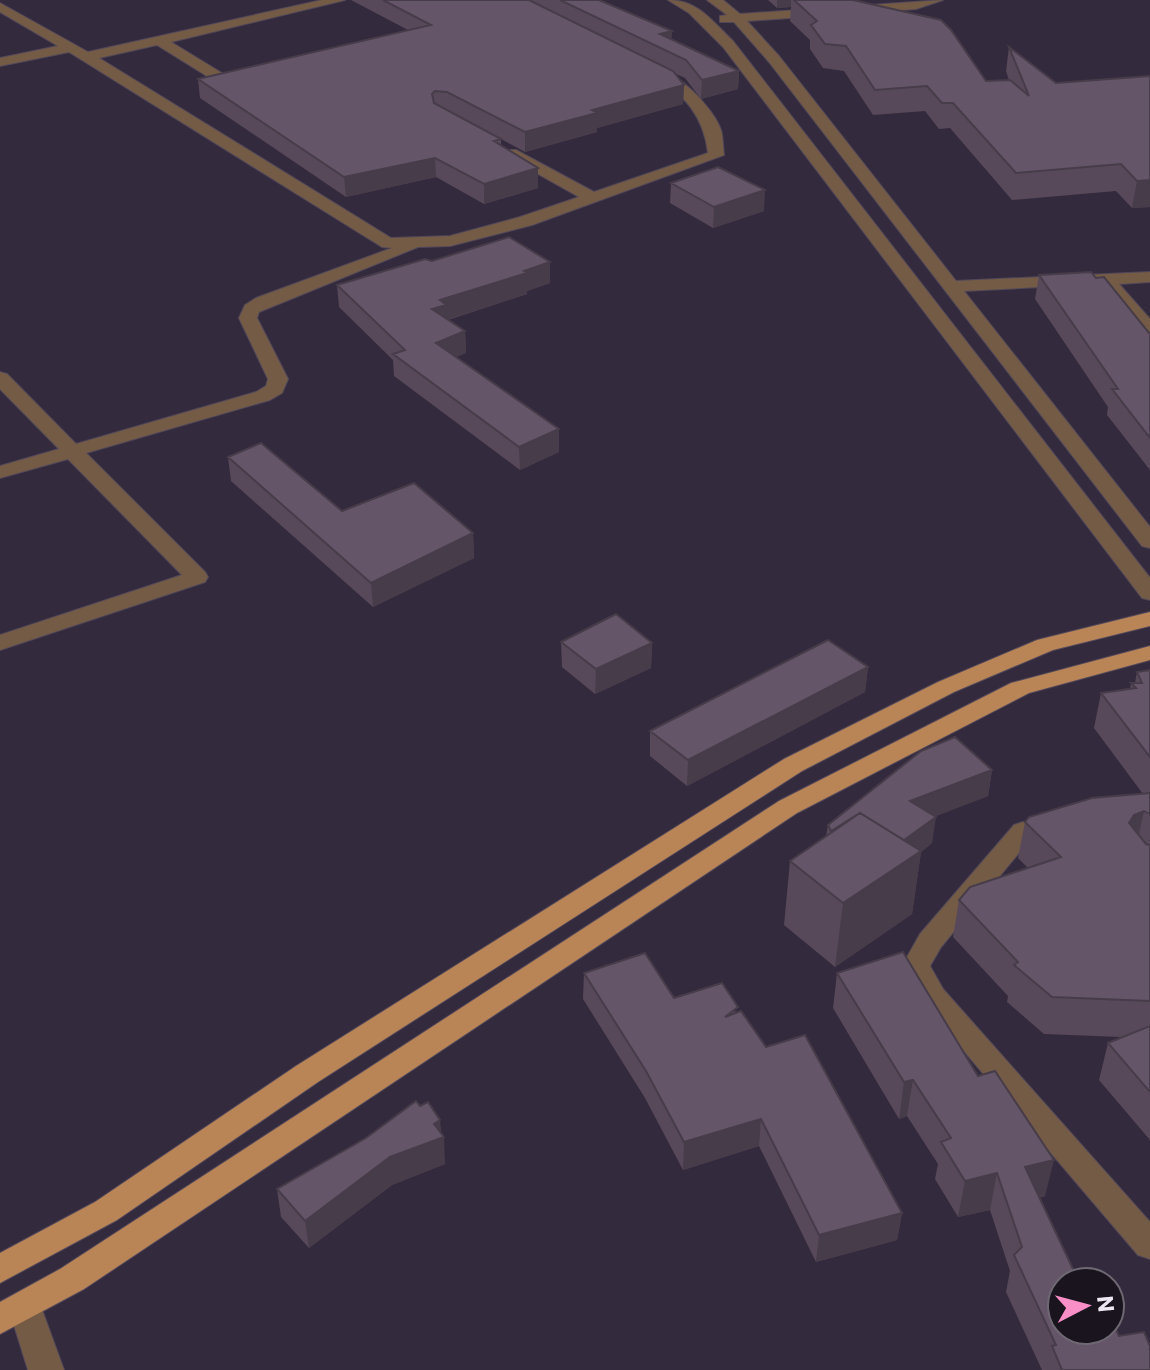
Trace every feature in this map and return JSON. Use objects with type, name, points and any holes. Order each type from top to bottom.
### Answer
[{"type":"main road","points":[[0,1269],[106,1211],[307,1074],[793,765],[946,687],[1045,645],[1150,619]]},
{"type":"main road","points":[[13,1312],[85,1270],[788,807],[1004,695],[1038,682],[1150,653]]},
{"type":"main road","points":[[575,903],[601,930]]},
{"type":"street","points":[[88,56],[339,0]]},
{"type":"street","points":[[674,0],[700,15],[728,44],[1150,593]]},
{"type":"street","points":[[700,15],[726,8],[797,0]]},
{"type":"street","points":[[726,8],[916,5],[937,0]]},
{"type":"street","points":[[0,7],[88,56],[388,243],[450,241],[526,221],[716,155],[713,128],[679,84],[636,63]]},
{"type":"street","points":[[726,8],[774,59],[1150,541]]},
{"type":"street","points":[[159,40],[223,80],[266,71]]},
{"type":"street","points":[[0,62],[72,47]]},
{"type":"street","points":[[496,146],[593,198]]},
{"type":"street","points":[[858,215],[894,212]]},
{"type":"street","points":[[0,472],[263,396],[275,389],[278,379],[248,318],[251,309],[262,302],[424,242]]},
{"type":"street","points":[[952,286],[1150,277]]},
{"type":"street","points":[[1105,279],[1150,330]]},
{"type":"street","points":[[0,378],[197,577],[0,643]]},
{"type":"street","points":[[1023,831],[930,941],[916,966],[933,996],[1150,1245]]},
{"type":"street","points":[[13,1312],[46,1370]]},
{"type":"building","points":[[383,0],[529,0],[673,71],[684,85],[525,132],[447,92],[435,91],[432,94],[434,103],[501,139],[494,141],[538,168],[484,184],[435,158],[344,177],[198,79],[431,25]]},
{"type":"building","points":[[560,0],[599,0],[672,31],[660,34],[739,71],[702,80],[686,60]]},
{"type":"building","points":[[794,0],[853,0],[941,20],[986,81],[1010,80],[1029,96],[1009,47],[1056,83],[1150,76],[1150,180],[1137,181],[1121,164],[1016,173],[953,103],[942,103],[927,86],[875,90],[846,46],[825,44],[811,25],[817,21]]},
{"type":"building","points":[[718,167],[765,190],[714,207],[671,183]]},
{"type":"building","points":[[509,237],[550,262],[524,271],[527,273],[440,300],[446,305],[432,309],[465,331],[436,343],[559,429],[519,447],[393,354],[405,350],[337,285],[425,259],[432,261]]},
{"type":"building","points":[[1091,272],[1096,278],[1104,277],[1150,334],[1150,438],[1112,389],[1118,389],[1039,275]]},
{"type":"building","points":[[261,443],[342,511],[414,483],[473,533],[371,583],[228,457]]},
{"type":"building","points":[[616,614],[652,643],[596,669],[561,642]]},
{"type":"building","points":[[828,640],[868,667],[688,760],[650,731]]},
{"type":"building","points":[[1150,670],[1150,757],[1101,693],[1136,688],[1131,683],[1142,683],[1137,672]]},
{"type":"building","points":[[955,737],[992,770],[910,801],[936,817],[904,840],[860,813],[831,831],[828,825],[921,751]]},
{"type":"building","points":[[1150,793],[1150,814],[1144,811],[1134,815],[1129,823],[1150,845],[1150,1001],[1052,997],[1014,965],[1018,962],[959,900],[970,887],[1061,857],[1025,822],[1029,817],[1092,798]]},
{"type":"building","points":[[860,813],[921,851],[843,903],[790,861]]},
{"type":"building","points":[[903,952],[978,1076],[995,1071],[1054,1160],[1025,1167],[1072,1266],[1046,1266],[1046,1324],[1014,1255],[1022,1247],[997,1173],[965,1181],[941,1142],[951,1138],[913,1080],[904,1082],[837,973]]},
{"type":"building","points":[[645,953],[674,998],[722,983],[738,1007],[725,1017],[741,1011],[766,1047],[805,1035],[902,1213],[819,1235],[761,1119],[684,1142],[646,1071],[584,973]]},
{"type":"building","points":[[1150,1026],[1150,1092],[1108,1043]]},
{"type":"building","points":[[416,1101],[420,1106],[428,1102],[440,1120],[434,1124],[444,1137],[390,1157],[305,1221],[277,1189],[366,1138]]},
{"type":"building","points":[[1144,1332],[1150,1346],[1150,1370],[1062,1370],[1052,1346],[1126,1346],[1126,1335]]}]
